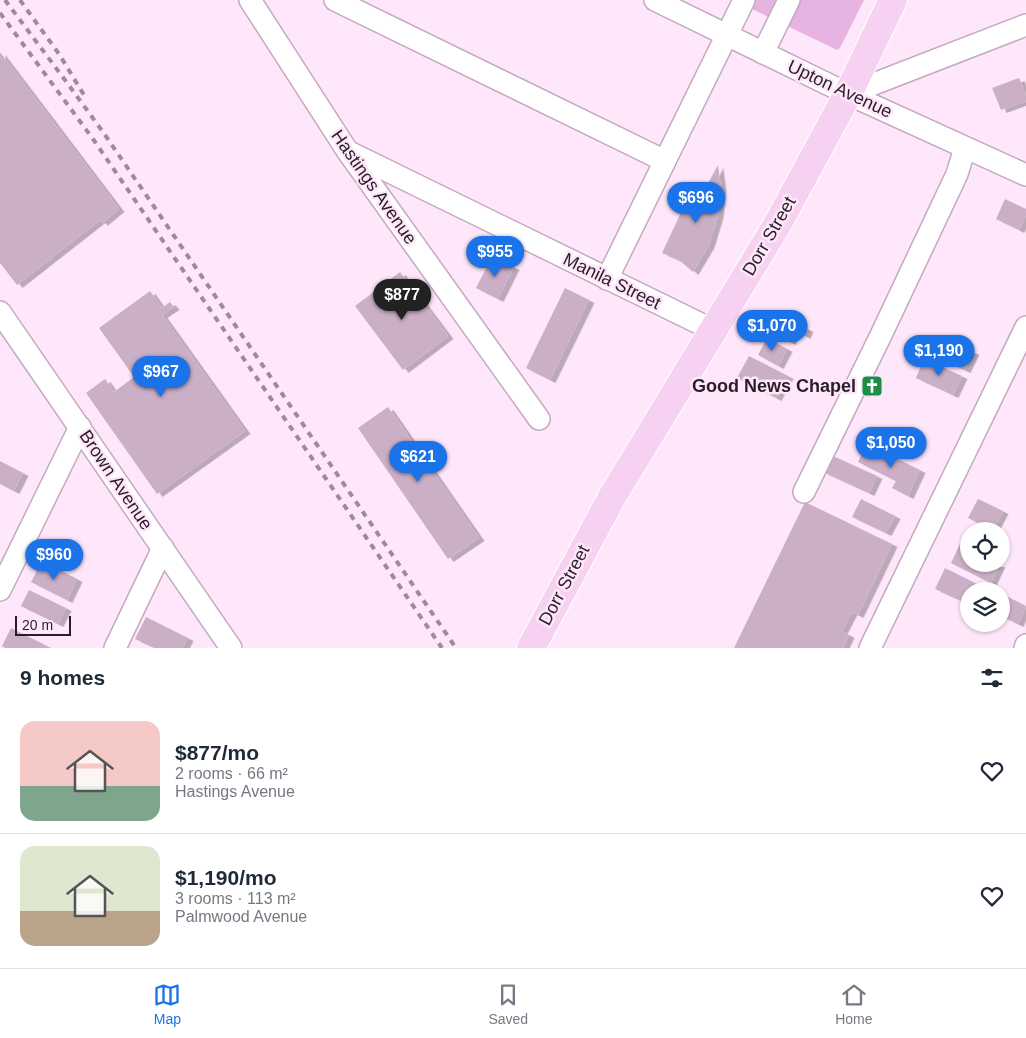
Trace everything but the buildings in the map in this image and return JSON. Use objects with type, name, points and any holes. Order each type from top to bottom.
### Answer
[{"type":"main road","name":"Dorr Street","points":[[531,648],[612,497],[777,225],[848,94],[893,0]]},
{"type":"street","name":"Hastings Avenue","points":[[250,0],[348,152],[539,419]]},
{"type":"street","points":[[335,0],[665,161]]},
{"type":"street","name":"Upton Avenue","points":[[655,0],[848,94],[1026,175]]},
{"type":"street","points":[[607,278],[744,0]]},
{"type":"street","points":[[763,53],[789,0]]},
{"type":"street","points":[[848,94],[1026,25]]},
{"type":"street","points":[[804,492],[881,336],[952,183],[965,148]]},
{"type":"street","name":"Manila Street","points":[[348,152],[713,330]]},
{"type":"street","name":"Brown Avenue","points":[[0,313],[231,648]]},
{"type":"street","points":[[870,648],[1026,327]]},
{"type":"street","points":[[0,590],[80,427]]},
{"type":"street","points":[[115,648],[163,548]]},
{"type":"shaded area","points":[[751,0],[864,0],[840,48],[837,50],[748,7]]},
{"type":"railway","points":[[5,0],[103,132],[456,648]]},
{"type":"railway","points":[[20,0],[59,54],[84,95]]},
{"type":"railway","points":[[0,13],[93,139],[442,648]]},
{"type":"place","name":"Good News Chapel","points":[[872,386]]}]
